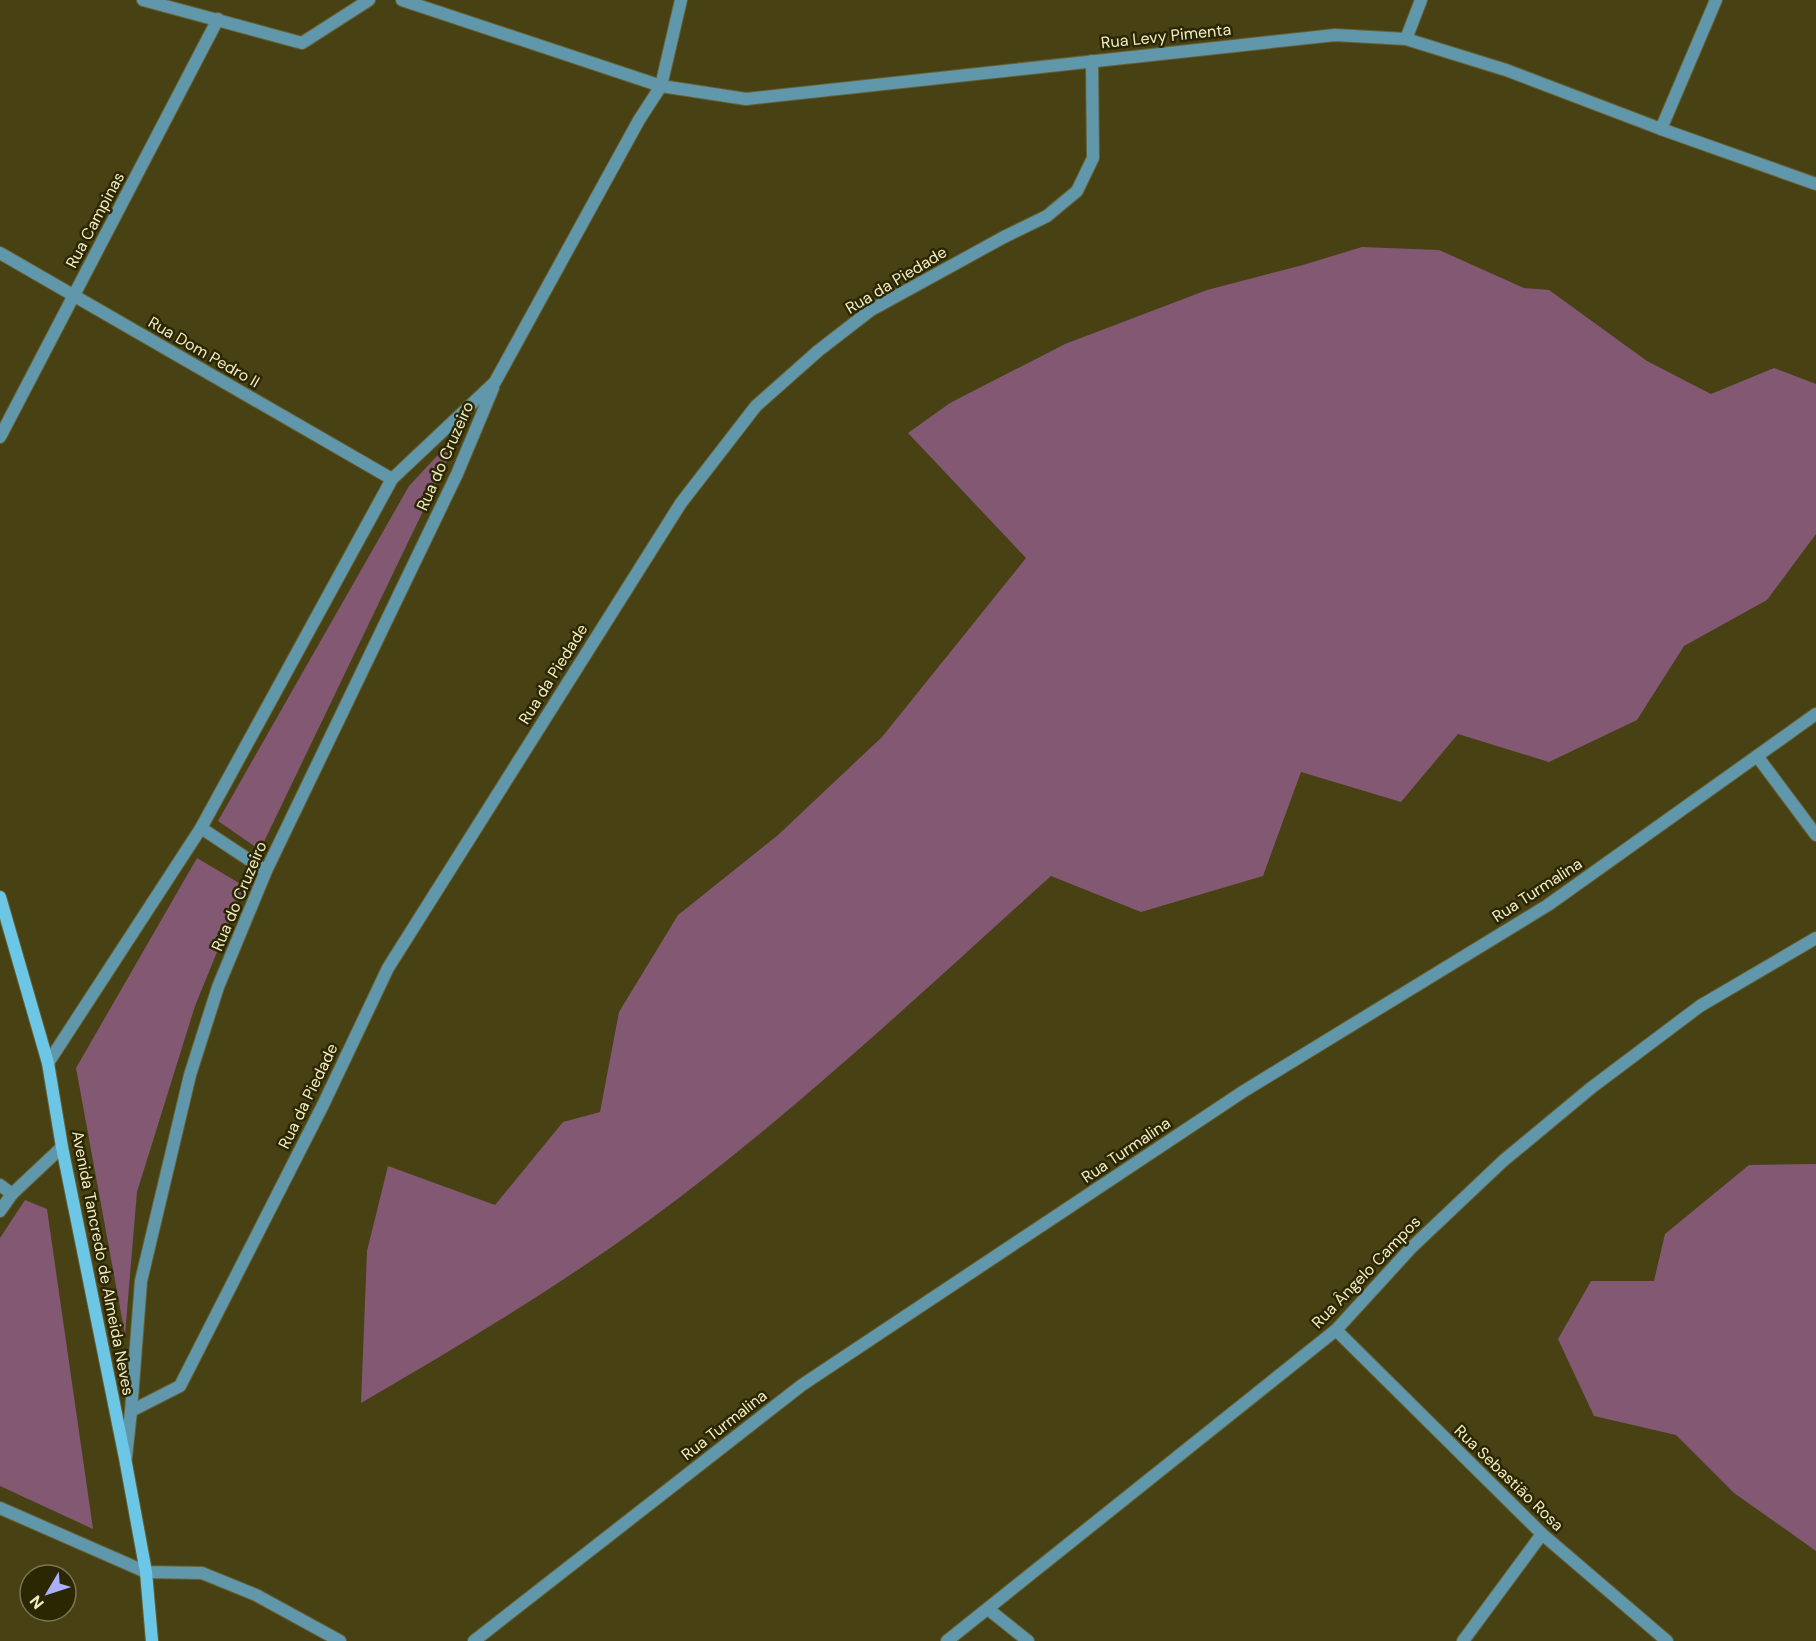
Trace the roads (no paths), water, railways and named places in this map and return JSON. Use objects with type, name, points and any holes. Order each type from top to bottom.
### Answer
[{"type":"main road","name":"Avenida Tancredo de Almeida Neves","points":[[0,897],[48,1063],[62,1147],[146,1572],[152,1641]]},
{"type":"street","points":[[143,0],[302,43],[369,0]]},
{"type":"street","name":"Rua Levy Pimenta","points":[[402,0],[661,86],[746,99],[1335,35],[1406,39],[1506,70],[1661,129],[1816,184]]},
{"type":"street","name":"Rua do Cruzeiro","points":[[125,1458],[141,1281],[190,1075],[218,987],[266,872],[457,474],[495,382],[639,120],[661,86],[681,0]]},
{"type":"street","points":[[1406,39],[1421,0]]},
{"type":"street","points":[[1661,129],[1716,0]]},
{"type":"street","name":"Rua Campinas","points":[[0,437],[218,19]]},
{"type":"street","name":"Rua da Piedade","points":[[131,1411],[180,1386],[323,1104],[387,968],[681,503],[756,406],[818,351],[871,310],[1047,216],[1077,191],[1093,158],[1092,61]]},
{"type":"street","name":"Rua Dom Pedro II","points":[[0,253],[392,479]]},
{"type":"street","name":"Rua do Cruzeiro","points":[[48,1063],[201,828],[392,479],[495,382]]},
{"type":"street","name":"Rua Turmalina","points":[[474,1641],[802,1385],[1244,1091],[1548,905],[1816,714]]},
{"type":"street","points":[[1757,756],[1816,835]]},
{"type":"street","points":[[201,828],[266,872]]},
{"type":"street","name":"Rua Ângelo Campos","points":[[947,1641],[1336,1330],[1411,1248],[1453,1208],[1503,1161],[1592,1088],[1700,1006],[1816,938]]},
{"type":"street","points":[[0,1211],[12,1194],[62,1147]]},
{"type":"street","points":[[0,1185],[12,1194]]},
{"type":"street","name":"Rua Sebastião Rosa","points":[[1336,1330],[1542,1534],[1667,1641]]},
{"type":"street","points":[[0,1508],[146,1572],[201,1573],[256,1595],[339,1641]]},
{"type":"street","points":[[1462,1641],[1542,1534]]},
{"type":"street","points":[[988,1609],[1028,1641]]}]
